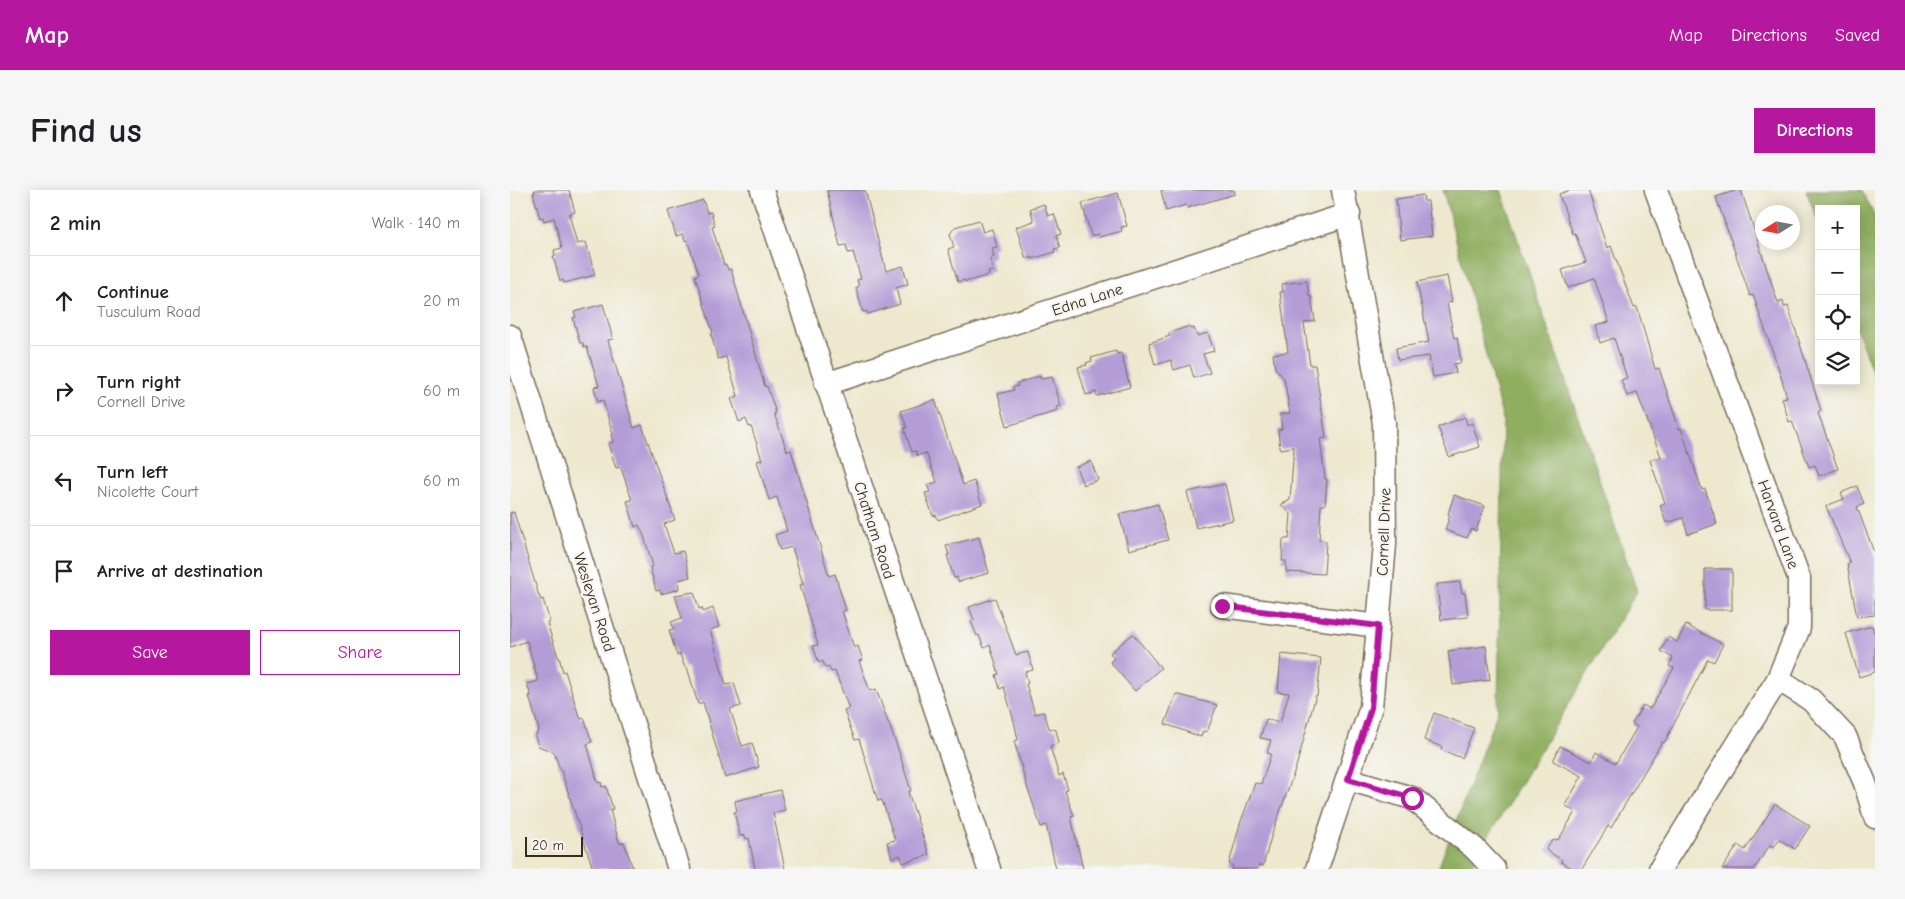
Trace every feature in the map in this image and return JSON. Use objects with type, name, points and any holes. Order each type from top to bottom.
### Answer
[{"type":"street","name":"Chatham Road","points":[[762,190],[989,869]]},
{"type":"street","name":"Cornell Drive","points":[[1317,869],[1371,708],[1384,544],[1384,423],[1349,214],[1343,190]]},
{"type":"street","name":"Harvard Lane","points":[[1656,190],[1799,578],[1799,628],[1778,678],[1660,869]]},
{"type":"street","name":"Edna Lane","points":[[826,384],[1349,214]]},
{"type":"street","name":"Wesleyan Road","points":[[510,336],[679,869]]},
{"type":"street","points":[[1222,606],[1378,626]]},
{"type":"street","points":[[1778,678],[1811,700],[1845,736],[1865,783],[1875,817]]},
{"type":"street","points":[[1348,779],[1412,798],[1474,848],[1494,869]]},
{"type":"green space","points":[[1443,190],[1501,190],[1637,591],[1469,869],[1438,869],[1498,710],[1503,420]]},
{"type":"green space","points":[[1806,190],[1862,190],[1875,217],[1875,379],[1860,339],[1860,205],[1815,205],[1815,214]]},
{"type":"building","points":[[534,190],[569,190],[575,212],[569,214],[577,244],[586,242],[595,275],[564,283],[563,280],[560,281],[553,256],[555,256],[554,250],[562,248],[554,218],[544,221],[543,217],[540,218],[533,193],[535,193]]},
{"type":"building","points":[[827,190],[865,190],[886,271],[903,266],[908,284],[896,288],[900,304],[868,314],[867,311],[863,312],[856,288],[859,286],[857,280],[861,279],[853,252],[848,253],[846,245],[840,246]]},
{"type":"building","points":[[1161,190],[1234,190],[1235,194],[1187,208],[1186,205],[1166,211]]},
{"type":"building","points":[[1570,190],[1588,190],[1607,248],[1611,246],[1634,308],[1637,307],[1655,369],[1659,368],[1679,429],[1681,428],[1702,490],[1705,489],[1717,524],[1688,534],[1683,518],[1666,523],[1660,505],[1665,503],[1650,460],[1661,457],[1637,393],[1627,396],[1621,380],[1627,378],[1614,338],[1600,343],[1595,326],[1609,322],[1594,278],[1568,288],[1562,270],[1586,262],[1575,233],[1573,234],[1559,194]]},
{"type":"building","points":[[1741,190],[1755,233],[1755,250],[1761,250],[1778,303],[1783,301],[1784,307],[1788,306],[1821,411],[1818,413],[1838,469],[1819,476],[1815,465],[1809,467],[1792,421],[1789,422],[1782,398],[1787,397],[1778,367],[1753,295],[1750,296],[1716,197]]},
{"type":"building","points":[[1118,193],[1127,226],[1121,227],[1122,231],[1099,237],[1098,234],[1091,236],[1082,203]]},
{"type":"building","points":[[1423,195],[1424,201],[1428,201],[1432,236],[1400,240],[1396,199]]},
{"type":"building","points":[[703,200],[707,213],[711,212],[715,226],[712,227],[724,265],[726,264],[728,270],[731,269],[765,387],[767,386],[787,451],[791,450],[829,576],[835,574],[846,610],[842,611],[854,648],[858,646],[863,660],[859,661],[870,691],[876,689],[898,749],[911,791],[908,792],[929,855],[903,863],[900,855],[892,858],[887,842],[895,840],[882,800],[878,801],[859,739],[855,740],[844,711],[849,709],[835,671],[831,672],[829,667],[825,668],[823,661],[819,663],[813,646],[818,645],[800,585],[803,584],[792,547],[780,550],[775,535],[787,531],[777,497],[769,500],[757,461],[762,460],[751,426],[749,427],[746,419],[739,422],[731,398],[738,396],[726,357],[718,359],[711,334],[713,333],[695,276],[699,274],[687,240],[685,241],[683,234],[676,236],[668,211]]},
{"type":"building","points":[[1044,204],[1048,216],[1054,214],[1061,234],[1056,236],[1060,248],[1054,249],[1055,252],[1026,259],[1016,227],[1034,221],[1030,209]]},
{"type":"building","points":[[979,220],[983,232],[992,229],[997,247],[992,248],[994,257],[990,258],[993,271],[988,272],[989,275],[965,282],[965,280],[958,282],[948,249],[954,247],[950,234],[955,227]]},
{"type":"building","points":[[1447,276],[1452,302],[1447,303],[1454,338],[1457,337],[1461,363],[1454,364],[1456,373],[1433,377],[1429,356],[1398,360],[1396,348],[1429,342],[1417,282]]},
{"type":"building","points":[[1307,281],[1315,321],[1304,323],[1310,365],[1315,365],[1326,438],[1320,439],[1325,479],[1327,479],[1325,505],[1321,505],[1319,540],[1326,541],[1324,574],[1286,572],[1286,561],[1282,561],[1283,539],[1289,539],[1291,514],[1281,505],[1290,500],[1294,447],[1280,449],[1278,430],[1282,429],[1280,414],[1290,413],[1284,378],[1275,368],[1273,354],[1288,352],[1280,292],[1283,292],[1282,284]]},
{"type":"building","points":[[603,304],[613,339],[608,340],[634,428],[642,425],[675,520],[664,524],[674,553],[683,551],[690,577],[678,580],[679,589],[661,594],[660,590],[656,591],[650,567],[653,566],[644,536],[639,525],[635,527],[627,501],[632,500],[622,471],[620,467],[616,468],[608,444],[613,442],[611,435],[613,435],[603,400],[598,402],[594,387],[599,386],[587,347],[580,343],[573,318],[576,317],[574,312]]},
{"type":"building","points":[[1190,326],[1190,329],[1194,328],[1197,336],[1208,333],[1214,351],[1203,354],[1210,373],[1194,378],[1190,365],[1174,370],[1171,360],[1155,365],[1149,343],[1170,336],[1169,333]]},
{"type":"building","points":[[1116,351],[1117,354],[1121,353],[1130,387],[1097,396],[1096,392],[1086,395],[1078,367],[1087,365],[1086,363],[1092,361],[1091,358]]},
{"type":"building","points":[[1040,376],[1041,379],[1052,377],[1061,406],[1057,407],[1058,411],[1007,426],[998,394],[1014,390],[1013,387],[1018,386],[1017,383]]},
{"type":"building","points":[[935,400],[963,485],[974,481],[982,504],[938,520],[936,515],[933,516],[925,493],[930,492],[927,485],[937,482],[926,453],[917,456],[916,451],[912,452],[904,428],[907,428],[901,411]]},
{"type":"building","points":[[1465,417],[1467,425],[1472,423],[1480,447],[1449,457],[1438,427]]},
{"type":"building","points":[[1091,461],[1098,480],[1083,485],[1076,467]]},
{"type":"building","points":[[1225,484],[1233,520],[1196,528],[1187,492]]},
{"type":"building","points":[[1857,486],[1864,504],[1857,507],[1875,555],[1875,615],[1857,617],[1847,564],[1850,563],[1826,506],[1844,499],[1841,493]]},
{"type":"building","points":[[1454,495],[1485,506],[1476,531],[1471,529],[1467,538],[1445,530]]},
{"type":"building","points":[[1158,504],[1168,540],[1129,550],[1119,514]]},
{"type":"building","points":[[514,512],[538,593],[541,600],[543,599],[550,622],[547,623],[563,672],[565,671],[578,713],[581,719],[584,718],[592,742],[587,744],[598,783],[601,782],[602,787],[606,786],[613,809],[610,810],[618,839],[620,844],[624,842],[633,869],[593,869],[554,752],[538,746],[535,736],[539,730],[527,684],[538,681],[527,641],[510,647],[510,513]]},
{"type":"building","points":[[979,537],[989,573],[958,582],[957,577],[954,578],[946,546]]},
{"type":"building","points":[[1705,569],[1732,569],[1732,610],[1705,610]]},
{"type":"building","points":[[1460,582],[1462,593],[1465,593],[1468,617],[1441,620],[1437,584]]},
{"type":"building","points":[[694,592],[699,609],[702,608],[703,612],[713,608],[719,627],[710,630],[726,685],[734,683],[741,706],[730,709],[742,746],[752,743],[759,767],[725,778],[703,702],[698,704],[687,667],[685,668],[680,654],[677,656],[669,630],[674,629],[671,622],[682,618],[675,595]]},
{"type":"building","points":[[995,598],[1016,655],[1028,652],[1033,670],[1025,672],[1028,683],[1026,684],[1035,714],[1044,712],[1049,728],[1056,730],[1059,743],[1050,746],[1059,776],[1063,774],[1068,790],[1065,791],[1074,816],[1071,817],[1083,869],[1056,869],[1046,825],[1041,827],[1027,786],[1014,741],[1018,740],[1014,721],[1004,687],[1000,689],[996,675],[999,674],[990,645],[984,648],[971,621],[974,620],[969,607]]},
{"type":"building","points":[[1686,625],[1723,644],[1714,662],[1708,659],[1664,743],[1662,742],[1611,828],[1608,826],[1582,869],[1573,869],[1546,850],[1552,841],[1559,839],[1575,812],[1565,805],[1582,776],[1553,761],[1560,746],[1591,762],[1596,752],[1616,763],[1637,727],[1632,724],[1643,705],[1650,709],[1674,668],[1669,666],[1673,658],[1661,651],[1668,637],[1677,642]]},
{"type":"building","points":[[1872,626],[1875,635],[1875,672],[1859,677],[1846,633]]},
{"type":"building","points":[[1133,634],[1161,668],[1135,691],[1110,662],[1114,658],[1110,653]]},
{"type":"building","points":[[1486,646],[1490,680],[1453,685],[1448,651]]},
{"type":"building","points":[[1281,654],[1321,658],[1317,696],[1263,866],[1259,865],[1258,869],[1232,869],[1233,866],[1229,864],[1240,824],[1255,783],[1261,784],[1271,754],[1267,753],[1271,740],[1260,738],[1266,719],[1280,723],[1289,693],[1278,692]]},
{"type":"building","points":[[1176,694],[1217,705],[1207,732],[1203,731],[1201,737],[1165,724]]},
{"type":"building","points":[[1434,713],[1474,728],[1462,758],[1441,750],[1442,747],[1424,740]]},
{"type":"building","points":[[780,790],[785,810],[773,813],[785,869],[755,869],[749,838],[746,839],[745,835],[740,836],[734,812],[737,812],[735,801]]},
{"type":"building","points":[[1775,804],[1810,826],[1795,849],[1779,839],[1774,847],[1770,845],[1754,869],[1722,869],[1738,845],[1745,850]]},
{"type":"route","points":[[1222,606],[1378,626],[1371,708],[1348,779],[1412,798]]}]
